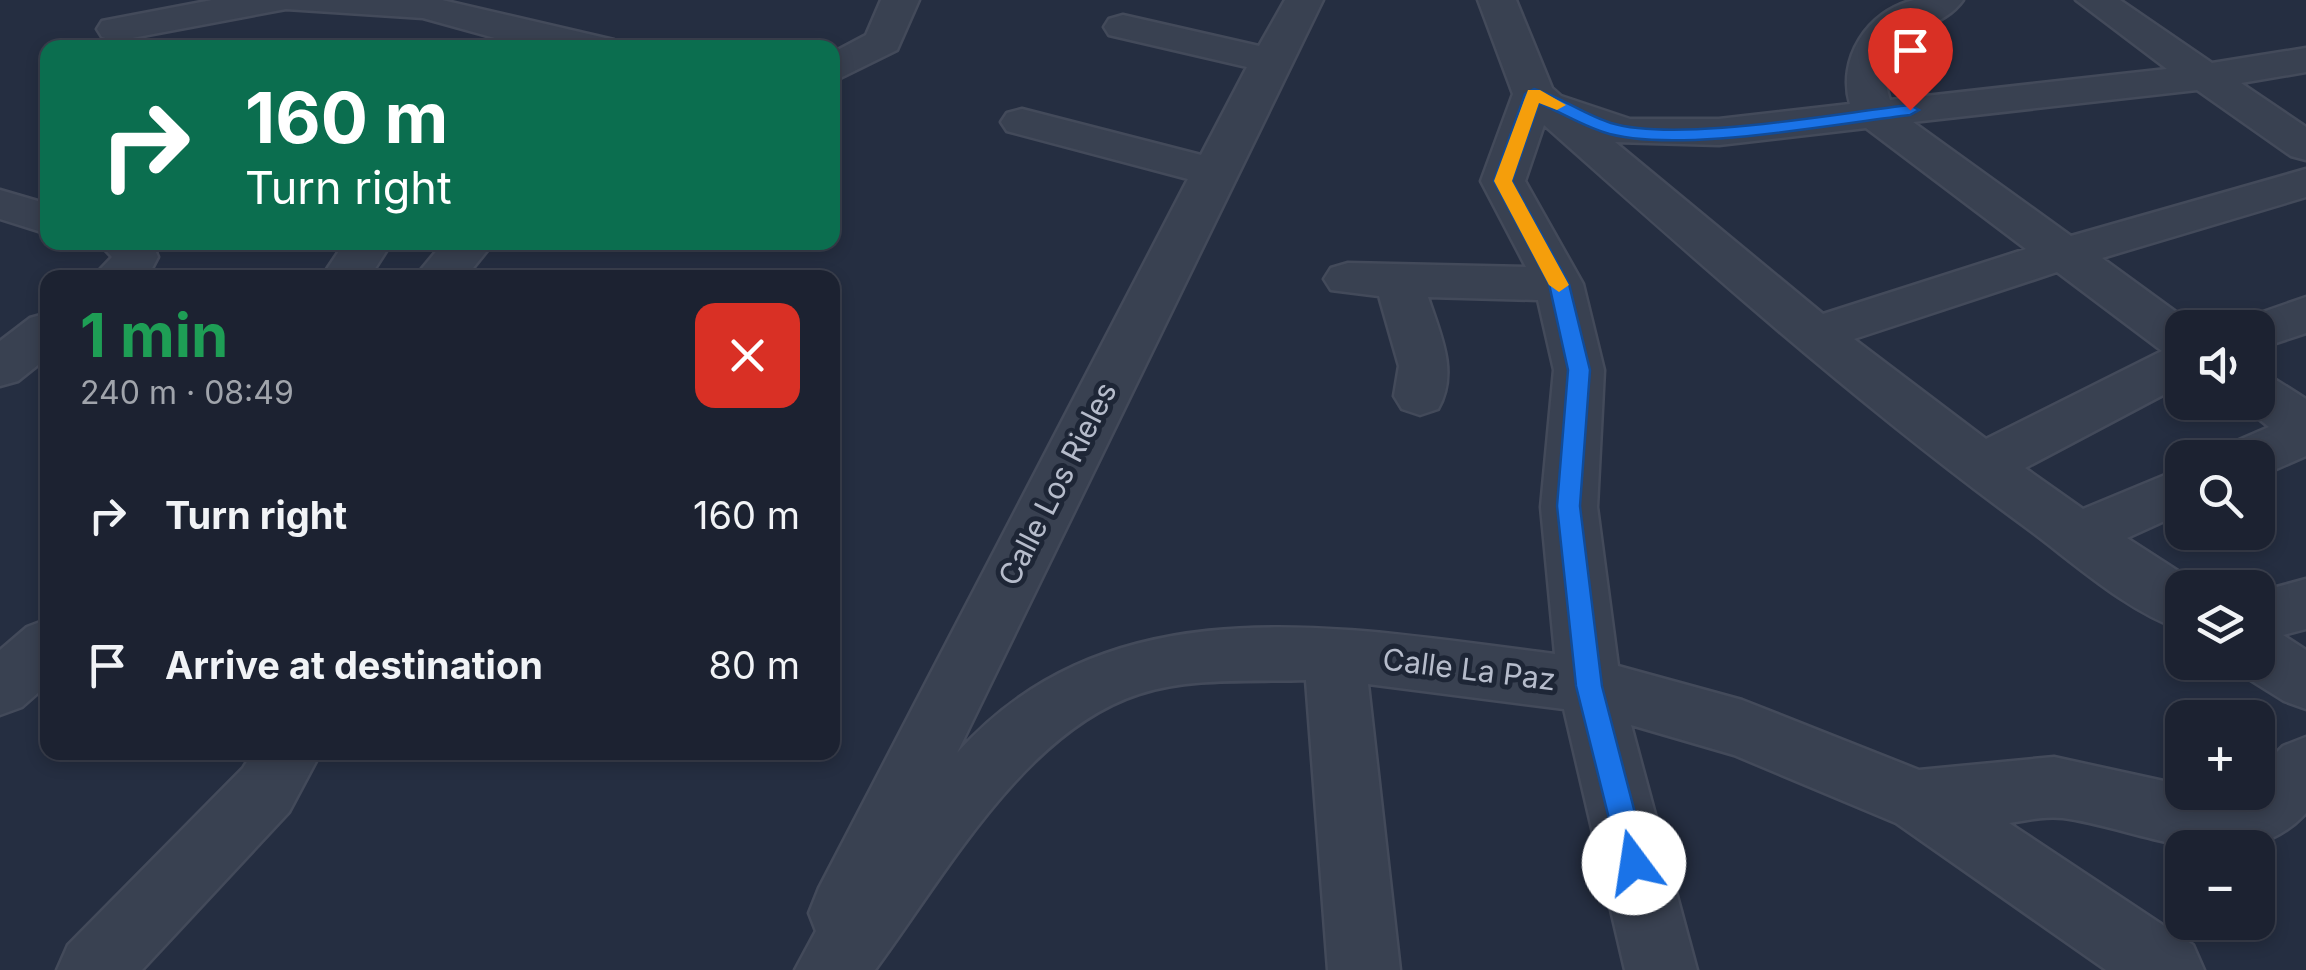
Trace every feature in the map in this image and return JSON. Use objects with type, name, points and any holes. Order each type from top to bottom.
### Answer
[{"type":"street","points":[[116,29],[275,0]]},
{"type":"street","points":[[297,0],[426,3],[525,40]]},
{"type":"street","points":[[840,67],[884,42],[900,0]]},
{"type":"street","points":[[1497,0],[1534,94],[1816,334],[2076,537],[2165,595]]},
{"type":"street","points":[[1944,0],[1883,30],[1870,50],[1864,92],[1874,114],[2165,329]]},
{"type":"street","points":[[2095,0],[2201,77],[2306,146]]},
{"type":"street","points":[[388,37],[426,3]]},
{"type":"street","points":[[1123,27],[1279,26]]},
{"type":"street","name":"Calle Los Rieles","points":[[816,970],[1214,172],[1279,26]]},
{"type":"street","points":[[1534,94],[1626,132],[1719,132],[2201,77],[2306,60]]},
{"type":"street","points":[[1534,94],[1503,181],[1559,284],[1579,370],[1568,506],[1589,686],[1661,970]]},
{"type":"street","points":[[1022,122],[1214,172]]},
{"type":"street","points":[[1816,334],[2062,254],[2306,183]]},
{"type":"street","points":[[0,204],[40,216]]},
{"type":"street","points":[[446,270],[464,250]]},
{"type":"street","points":[[1348,280],[1559,284]]},
{"type":"street","points":[[1399,280],[1424,366],[1420,396]]},
{"type":"street","points":[[2275,326],[2306,314]]},
{"type":"street","points":[[0,368],[40,336]]},
{"type":"street","points":[[1983,465],[2165,372]]},
{"type":"street","points":[[2275,406],[2306,430],[2275,446]]},
{"type":"street","points":[[2076,537],[2165,496]]},
{"type":"street","points":[[2275,612],[2306,604]]},
{"type":"street","points":[[0,688],[40,652]]},
{"type":"street","points":[[1334,652],[1364,970]]},
{"type":"street","name":"Calle La Paz","points":[[831,970],[983,771],[1026,728],[1069,696],[1127,670],[1173,658],[1334,652],[1589,686],[1742,729],[1919,802],[2168,970]]},
{"type":"street","points":[[2275,663],[2306,682]]},
{"type":"street","points":[[92,970],[266,790],[285,760]]},
{"type":"street","points":[[1919,802],[1984,797],[2031,786],[2069,788],[2206,822],[2248,814],[2286,793],[2306,767]]},
{"type":"slow traffic","points":[[1557,105],[1534,94],[1503,181],[1559,285]]},
{"type":"route","points":[[1634,863],[1589,686],[1568,506],[1579,416],[1579,370],[1559,284],[1503,181],[1534,94],[1608,128],[1645,133],[1719,132],[1910,110]]}]
